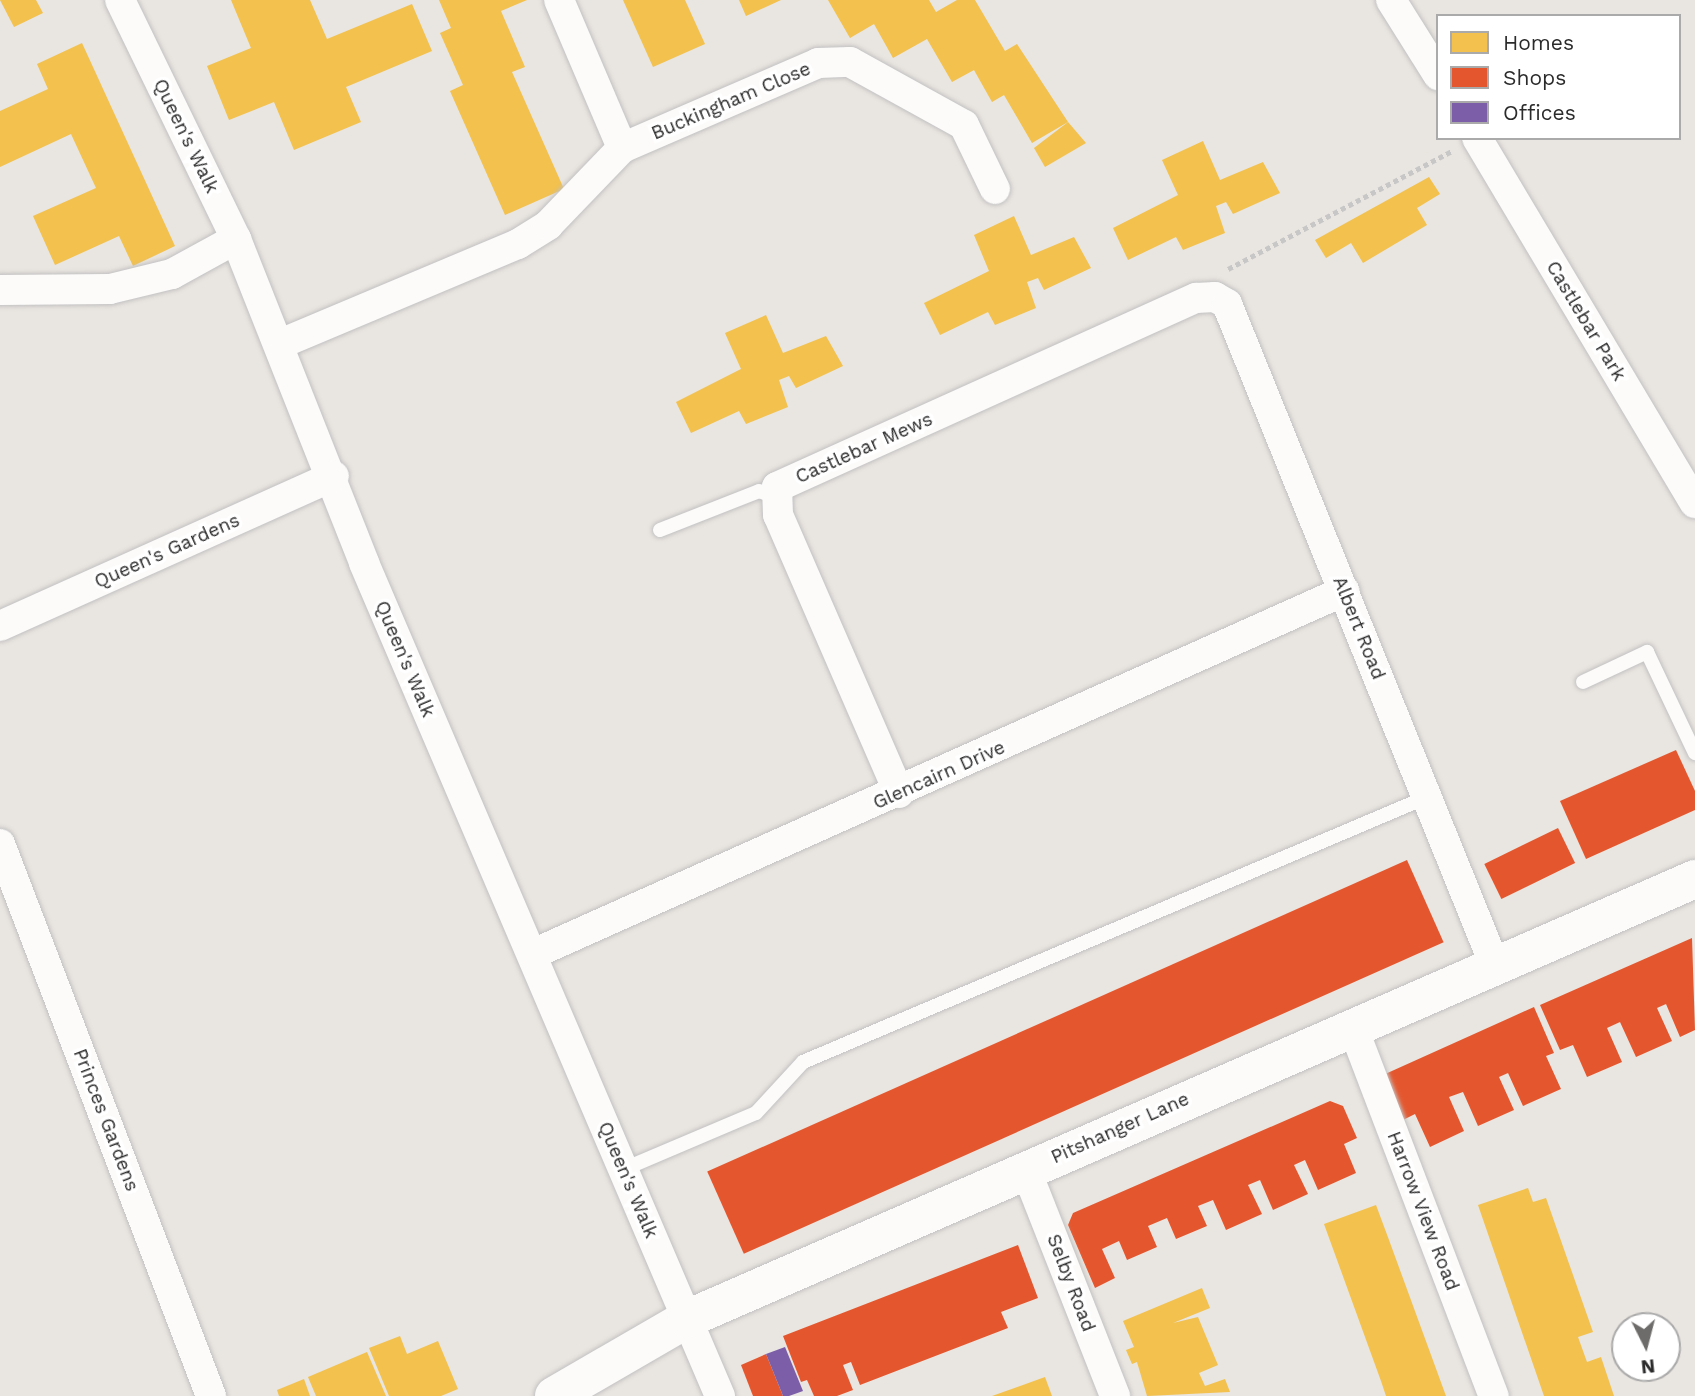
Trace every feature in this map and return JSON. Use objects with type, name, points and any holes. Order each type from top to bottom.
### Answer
[{"type":"street","name":"Queen's Walk","points":[[120,0],[236,239],[334,476],[363,563],[533,954],[720,1396]]},
{"type":"street","points":[[559,0],[622,148]]},
{"type":"street","points":[[1391,0],[1436,72]]},
{"type":"street","name":"Buckingham Close","points":[[280,344],[518,244],[548,225],[622,148],[818,63],[850,62],[964,125],[995,189]]},
{"type":"street","name":"Castlebar Park","points":[[1478,140],[1695,503]]},
{"type":"street","points":[[0,290],[110,289],[172,274],[236,239]]},
{"type":"street","name":"Castlebar Mews","points":[[899,793],[778,515],[778,487],[1196,298],[1215,297]]},
{"type":"street","name":"Albert Road","points":[[1215,297],[1227,304],[1495,966]]},
{"type":"street","name":"Queen's Gardens","points":[[0,625],[334,476]]},
{"type":"street","name":"Glencairn Drive","points":[[533,954],[899,793],[1344,591]]},
{"type":"street","name":"Princes Gardens","points":[[0,844],[211,1396]]},
{"type":"street","name":"Pitshanger Lane","points":[[554,1396],[687,1319],[1352,1025],[1695,879]]},
{"type":"street","name":"Harrow View Road","points":[[1352,1025],[1494,1396]]},
{"type":"street","name":"Selby Road","points":[[1026,1170],[1115,1396]]},
{"type":"lane","points":[[660,530],[759,491],[778,498]]},
{"type":"lane","points":[[1583,682],[1647,652],[1695,753]]},
{"type":"lane","points":[[624,1169],[756,1113],[803,1062],[1427,797]]},
{"type":"path","points":[[1215,297],[1231,263],[1473,140]]},
{"type":"building: Homes","points":[[0,0],[36,0],[43,13],[14,27]]},
{"type":"building: Homes","points":[[231,0],[310,0],[327,39],[412,4],[432,51],[346,87],[361,122],[294,150],[274,102],[229,120],[207,66],[251,48]]},
{"type":"building: Homes","points":[[439,0],[527,0],[501,11],[525,67],[512,72],[564,189],[505,215],[450,91],[463,85],[440,33],[451,28]]},
{"type":"building: Homes","points":[[623,0],[685,0],[705,44],[653,67]]},
{"type":"building: Homes","points":[[739,0],[781,0],[746,16]]},
{"type":"building: Homes","points":[[828,0],[929,0],[936,12],[957,0],[975,0],[1005,51],[1017,44],[1068,122],[1032,143],[1004,95],[992,102],[974,70],[952,82],[927,39],[893,58],[874,24],[850,38]]},
{"type":"building: Homes","points":[[82,43],[175,246],[133,266],[119,236],[55,265],[33,216],[96,188],[71,134],[0,167],[0,111],[48,89],[37,64]]},
{"type":"building: Homes","points":[[1068,122],[1086,143],[1045,167],[1034,148]]},
{"type":"building: Homes","points":[[1203,141],[1220,180],[1263,162],[1280,193],[1233,214],[1226,202],[1216,206],[1225,233],[1183,250],[1176,237],[1128,260],[1113,228],[1178,195],[1162,160]]},
{"type":"building: Homes","points":[[1429,177],[1440,194],[1417,208],[1427,225],[1363,263],[1351,243],[1326,258],[1315,240]]},
{"type":"building: Homes","points":[[1014,216],[1031,255],[1074,237],[1091,268],[1044,290],[1038,278],[1027,282],[1036,308],[995,325],[988,312],[940,335],[924,303],[989,271],[974,235]]},
{"type":"building: Homes","points":[[766,315],[783,353],[826,336],[843,366],[796,388],[789,376],[779,380],[788,407],[746,424],[739,411],[691,433],[676,402],[741,369],[725,333]]},
{"type":"building: Homes","points":[[1528,1188],[1533,1202],[1546,1198],[1593,1332],[1578,1337],[1587,1362],[1601,1357],[1614,1396],[1544,1396],[1478,1205]]},
{"type":"building: Homes","points":[[1376,1205],[1446,1396],[1386,1396],[1324,1224]]},
{"type":"building: Homes","points":[[1202,1288],[1210,1308],[1173,1323],[1198,1317],[1218,1365],[1199,1373],[1205,1386],[1225,1379],[1230,1392],[1147,1396],[1137,1362],[1132,1364],[1126,1350],[1134,1347],[1123,1321]]},
{"type":"building: Homes","points":[[400,1336],[407,1354],[438,1341],[458,1389],[441,1396],[389,1396],[369,1348]]},
{"type":"building: Homes","points":[[367,1352],[386,1396],[316,1396],[308,1377]]},
{"type":"building: Homes","points":[[1045,1377],[1052,1396],[992,1396]]},
{"type":"building: Homes","points":[[304,1379],[310,1396],[279,1396],[277,1390]]},
{"type":"building: Shops","points":[[1676,750],[1695,791],[1695,810],[1586,859],[1560,801]]},
{"type":"building: Shops","points":[[1558,828],[1575,863],[1501,899],[1484,864]]},
{"type":"building: Shops","points":[[1407,860],[1444,942],[744,1254],[707,1172]]},
{"type":"building: Shops","points":[[1692,938],[1695,1030],[1680,1037],[1666,1004],[1657,1008],[1672,1041],[1636,1057],[1620,1022],[1607,1028],[1622,1062],[1587,1077],[1573,1045],[1560,1050],[1540,1005]]},
{"type":"building: Shops","points":[[1534,1007],[1554,1053],[1546,1056],[1561,1089],[1523,1106],[1508,1073],[1499,1077],[1514,1110],[1478,1126],[1463,1092],[1449,1097],[1464,1131],[1430,1147],[1415,1114],[1403,1120],[1383,1075]]},
{"type":"building: Shops","points":[[1330,1101],[1343,1106],[1357,1138],[1344,1144],[1356,1173],[1318,1190],[1305,1160],[1294,1165],[1308,1194],[1273,1210],[1260,1180],[1248,1185],[1262,1214],[1226,1230],[1213,1200],[1198,1206],[1207,1226],[1176,1239],[1167,1218],[1148,1226],[1157,1247],[1127,1260],[1119,1241],[1102,1249],[1115,1278],[1095,1288],[1068,1225],[1073,1213]]},
{"type":"building: Shops","points":[[1018,1245],[1038,1298],[1001,1312],[1008,1328],[860,1385],[851,1362],[843,1365],[853,1390],[837,1396],[814,1396],[807,1380],[801,1382],[783,1336]]},
{"type":"building: Shops","points":[[766,1354],[783,1396],[753,1396],[741,1365]]},
{"type":"building: Offices","points":[[785,1347],[803,1391],[789,1396],[783,1396],[766,1354]]}]
